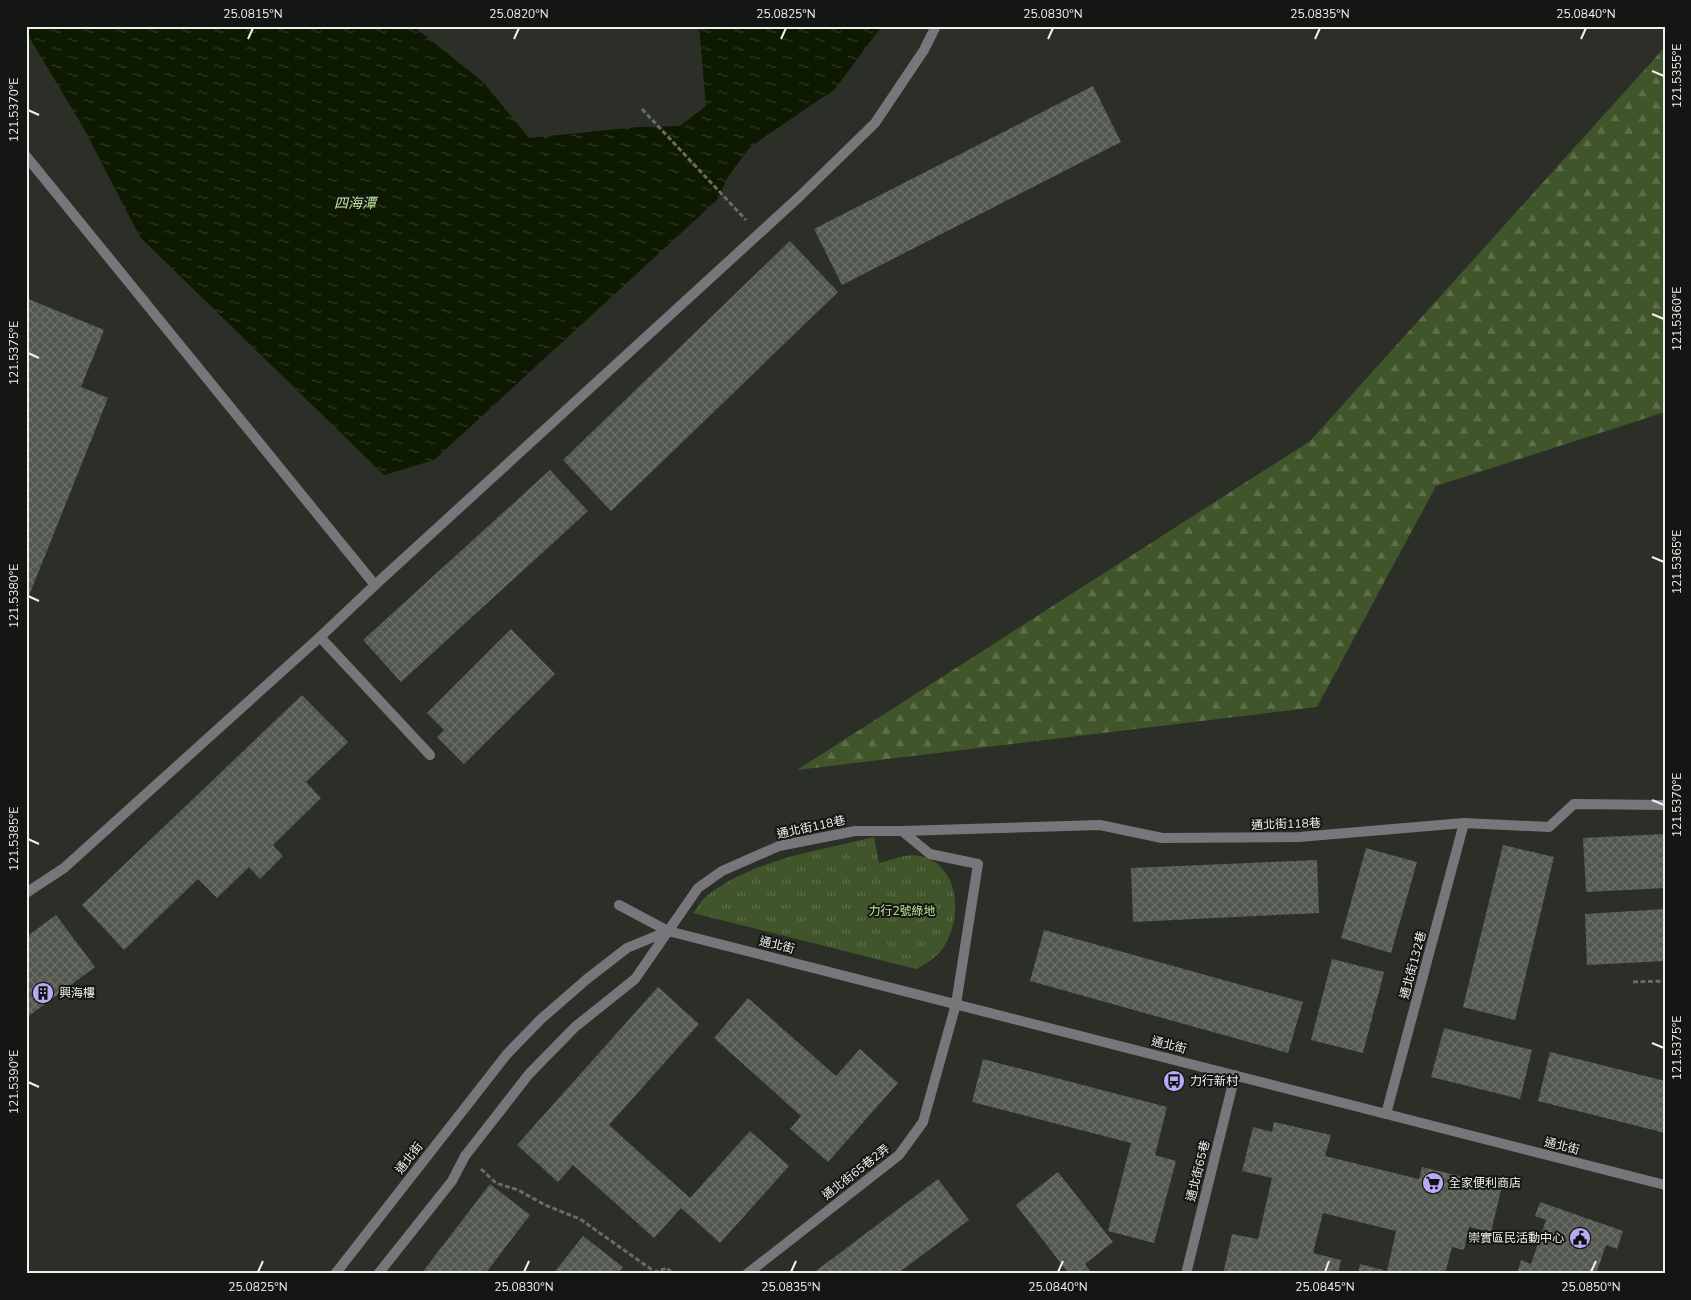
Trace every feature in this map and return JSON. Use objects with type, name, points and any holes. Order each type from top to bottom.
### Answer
[{"type":"street","points":[[26,893],[64,868],[320,637],[758,234],[875,123],[924,50],[936,26]]},
{"type":"street","points":[[26,156],[375,585]]},
{"type":"street","points":[[320,637],[430,754]]},
{"type":"street","name":"通北街118巷","points":[[668,931],[698,888],[722,871],[779,846],[855,831],[1100,825],[1162,838],[1299,837],[1464,823],[1548,826],[1574,804],[1665,805]]},
{"type":"street","name":"通北街132巷","points":[[1386,1114],[1464,823]]},
{"type":"street","points":[[902,831],[930,854],[978,864],[956,1004]]},
{"type":"street","points":[[378,1274],[452,1181],[465,1156],[529,1074],[575,1027],[635,980],[668,931],[619,905]]},
{"type":"street","name":"通北街","points":[[335,1274],[507,1054],[541,1019],[587,979],[627,948],[668,931],[1665,1185]]},
{"type":"street","name":"通北街65巷2弄","points":[[747,1274],[899,1155],[923,1122],[956,1004]]},
{"type":"street","name":"通北街65巷","points":[[1186,1274],[1235,1075]]},
{"type":"path","points":[[642,109],[758,234]]},
{"type":"path","points":[[1633,982],[1665,980]]},
{"type":"path","points":[[465,1156],[496,1182],[518,1190],[545,1205],[580,1219],[655,1272],[667,1268],[673,1274]]},
{"type":"green space","points":[[1665,47],[1665,412],[1436,486],[1317,707],[797,770],[1310,441]]},
{"type":"green space","name":"力行2號綠地","points":[[874,837],[879,863],[904,856],[920,856],[934,861],[951,882],[955,911],[948,939],[938,954],[916,969],[693,913],[708,895],[745,873],[787,858]]},
{"type":"water","name":"四海潭","points":[[26,26],[413,26],[483,82],[529,138],[638,127],[680,126],[706,106],[699,26],[882,26],[835,89],[750,147],[727,178],[719,198],[434,460],[384,475],[140,237],[83,127],[26,32]]},
{"type":"building","points":[[1093,86],[1121,142],[842,285],[814,229]]},
{"type":"building","points":[[790,241],[838,292],[611,511],[563,460]]},
{"type":"building","points":[[26,298],[104,330],[81,387],[108,398],[26,603]]},
{"type":"building","points":[[550,470],[588,511],[401,682],[363,640]]},
{"type":"building","points":[[511,629],[555,674],[464,764],[437,737],[444,730],[427,713]]},
{"type":"building","points":[[302,695],[348,742],[306,782],[321,798],[273,845],[283,856],[260,879],[249,867],[217,898],[198,879],[124,950],[82,905]]},
{"type":"building","points":[[1665,834],[1665,888],[1586,892],[1583,838]]},
{"type":"building","points":[[1503,845],[1554,857],[1515,1020],[1463,1007]]},
{"type":"building","points":[[1366,848],[1417,862],[1391,953],[1341,938]]},
{"type":"building","points":[[1317,860],[1319,913],[1133,922],[1131,868]]},
{"type":"building","points":[[1665,909],[1665,961],[1587,965],[1585,914]]},
{"type":"building","name":"興海樓","points":[[56,915],[95,967],[26,1018],[26,937]]},
{"type":"building","points":[[1044,930],[1303,1002],[1288,1053],[1030,981]]},
{"type":"building","points":[[1332,959],[1384,972],[1363,1053],[1311,1040]]},
{"type":"building","points":[[658,987],[699,1024],[609,1125],[690,1198],[750,1131],[789,1166],[720,1243],[681,1208],[654,1238],[573,1165],[558,1182],[517,1145]]},
{"type":"building","points":[[748,998],[836,1076],[860,1049],[898,1083],[828,1162],[790,1129],[801,1116],[714,1038]]},
{"type":"building","points":[[1444,1028],[1532,1050],[1520,1099],[1431,1077]]},
{"type":"building","points":[[1550,1052],[1665,1081],[1665,1133],[1538,1101]]},
{"type":"building","points":[[983,1059],[1167,1107],[1155,1155],[1176,1161],[1154,1243],[1108,1231],[1131,1143],[972,1102]]},
{"type":"building","points":[[1274,1122],[1331,1135],[1325,1156],[1419,1179],[1422,1167],[1502,1186],[1491,1232],[1469,1227],[1464,1250],[1452,1247],[1445,1274],[1358,1274],[1360,1264],[1387,1271],[1396,1231],[1323,1213],[1313,1253],[1341,1260],[1338,1274],[1223,1274],[1232,1234],[1258,1239],[1272,1178],[1242,1171],[1253,1127],[1272,1132]]},
{"type":"building","points":[[1058,1172],[1113,1242],[1085,1264],[1092,1274],[1069,1274],[1016,1205]]},
{"type":"building","points":[[938,1179],[969,1220],[897,1274],[812,1274]]},
{"type":"building","points":[[490,1184],[530,1215],[485,1274],[421,1274]]},
{"type":"building","name":"崇實區民活動中心","points":[[1540,1202],[1623,1231],[1617,1249],[1606,1245],[1596,1274],[1517,1274],[1521,1260],[1531,1264],[1546,1220],[1535,1216]]},
{"type":"building","points":[[583,1236],[623,1267],[617,1274],[553,1274]]},
{"type":"place","name":"興海樓","points":[[43,993]]},
{"type":"place","name":"力行新村","points":[[1174,1081]]},
{"type":"place","name":"全家便利商店","points":[[1433,1183]]},
{"type":"place","name":"崇實區民活動中心","points":[[1580,1238]]}]
